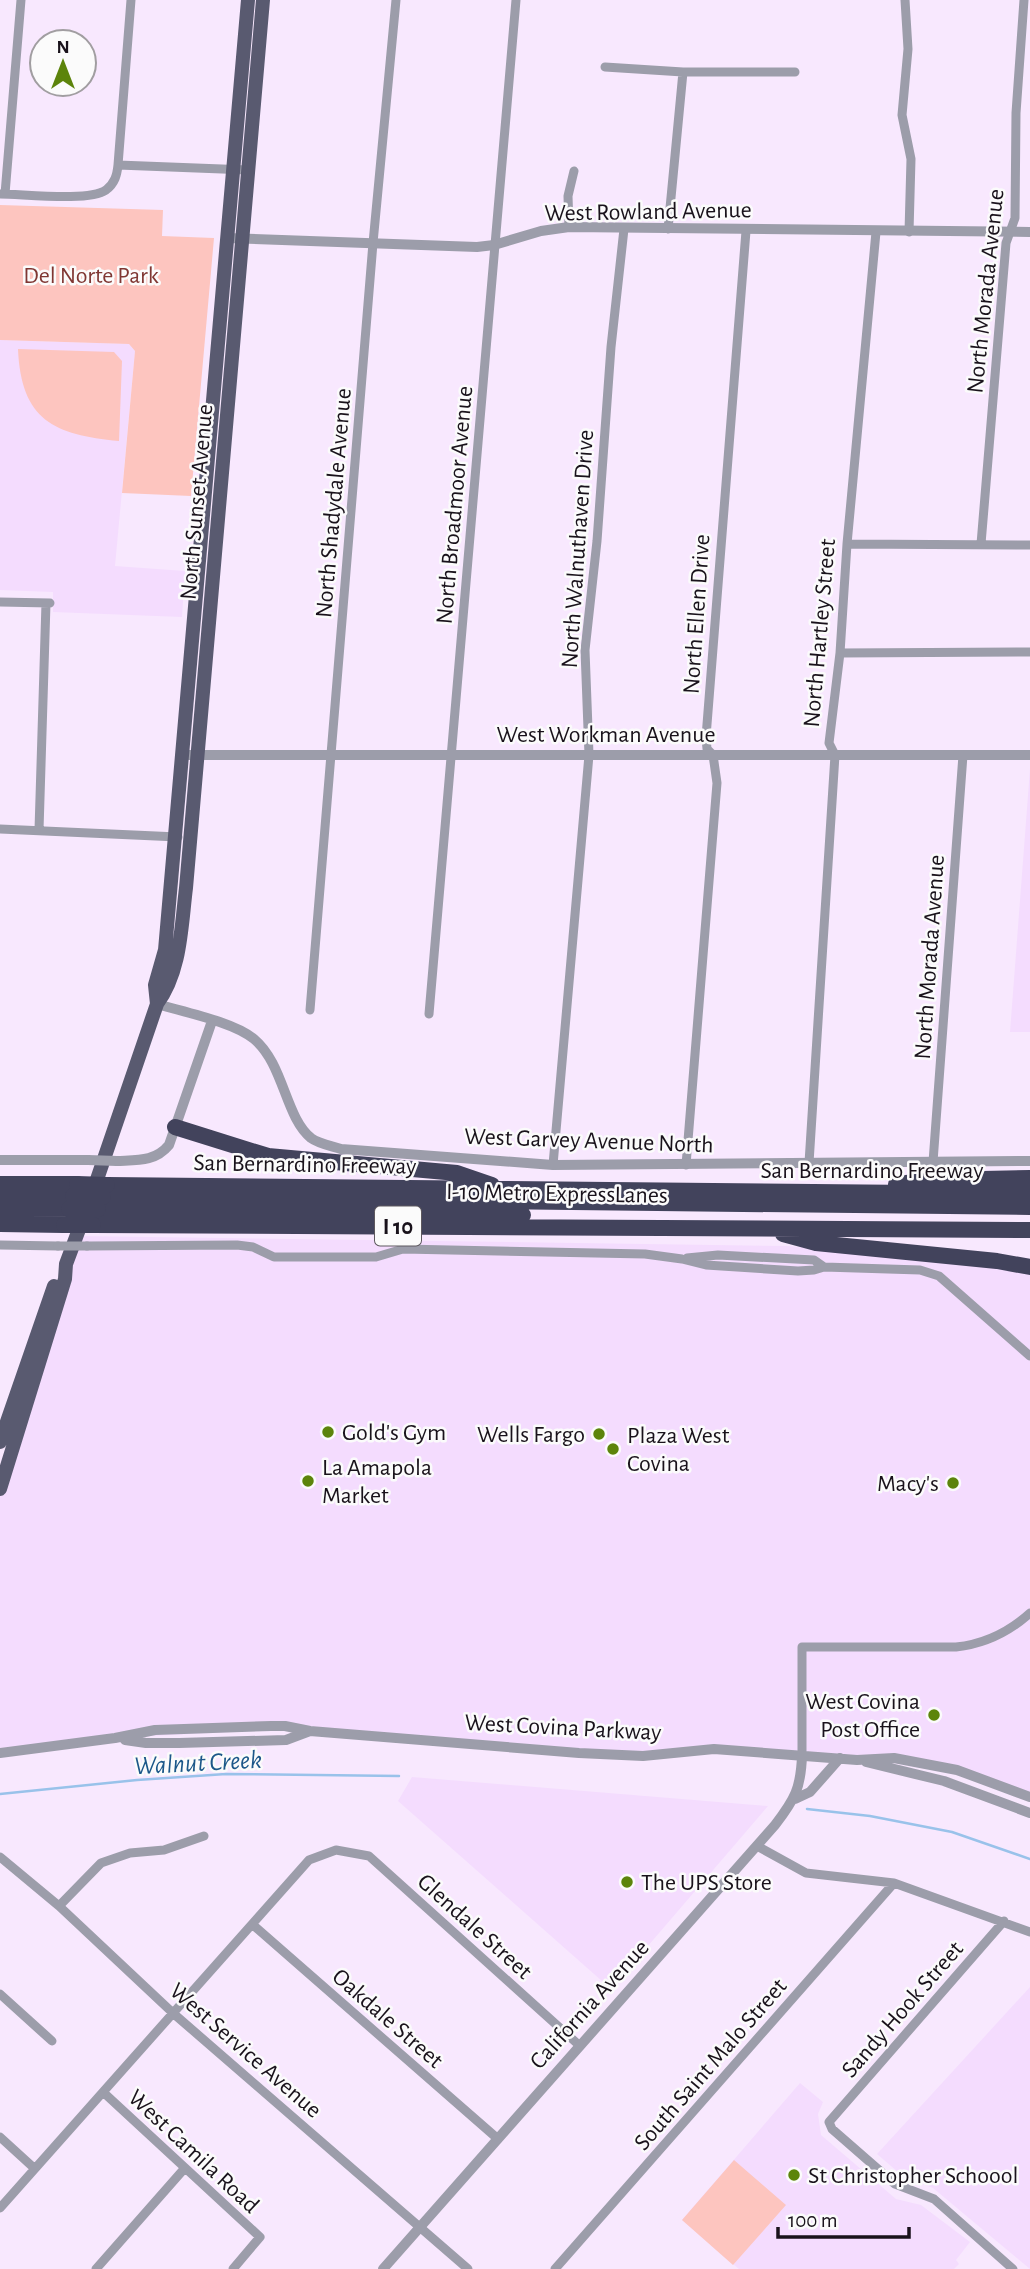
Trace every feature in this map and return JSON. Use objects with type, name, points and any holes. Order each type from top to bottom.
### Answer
[{"type":"highway","points":[[176,1128],[268,1156],[457,1173],[504,1189]]},
{"type":"highway","points":[[822,1193],[936,1180],[1030,1178]]},
{"type":"highway","name":"San Bernardino Freeway","points":[[0,1184],[71,1204],[764,1228],[1030,1230]]},
{"type":"highway","name":"San Bernardino Freeway","points":[[0,1224],[71,1204],[504,1189],[1030,1194]]},
{"type":"highway","points":[[0,1196],[71,1204]]},
{"type":"highway","points":[[0,1208],[71,1204]]},
{"type":"highway","name":"I-10 Metro ExpressLanes","points":[[97,1205],[1030,1207]]},
{"type":"highway","name":"I-10 Metro ExpressLanes","points":[[97,1205],[1030,1220]]},
{"type":"highway","points":[[764,1228],[816,1244],[985,1260],[1030,1267]]},
{"type":"main road","name":"North Sunset Avenue","points":[[66,1264],[97,1205],[158,1004],[167,990],[178,954],[191,838],[234,238],[233,169],[248,0]]},
{"type":"main road","name":"North Sunset Avenue","points":[[158,1004],[155,985],[165,950],[234,238],[248,170],[263,0]]},
{"type":"main road","points":[[0,1442],[57,1277],[66,1264]]},
{"type":"main road","points":[[0,1489],[65,1279],[66,1264]]},
{"type":"street","points":[[22,0],[3,194],[93,196],[111,186],[117,176],[131,0]]},
{"type":"street","name":"North Shadydale Avenue","points":[[310,1010],[373,243],[396,0]]},
{"type":"street","name":"North Broadmoor Avenue","points":[[429,1014],[516,0]]},
{"type":"street","points":[[905,0],[908,49],[902,115],[911,169],[909,232]]},
{"type":"street","name":"North Morada Avenue","points":[[981,544],[1006,243],[1015,218],[1016,113],[1024,0]]},
{"type":"street","points":[[605,67],[683,72],[795,72]]},
{"type":"street","points":[[668,229],[683,72]]},
{"type":"street","points":[[118,165],[248,170]]},
{"type":"street","points":[[569,228],[568,197],[574,171]]},
{"type":"street","name":"West Rowland Avenue","points":[[234,238],[477,247],[494,245],[541,230],[569,228],[1030,232]]},
{"type":"street","name":"North Walnuthaven Drive","points":[[554,1165],[589,755],[585,650],[624,229]]},
{"type":"street","name":"North Ellen Drive","points":[[686,1165],[717,783],[713,755],[707,749],[706,737],[746,230]]},
{"type":"street","name":"North Hartley Street","points":[[809,1163],[835,755],[829,743],[876,232]]},
{"type":"street","points":[[847,544],[1030,544]]},
{"type":"street","points":[[0,602],[49,603],[39,830]]},
{"type":"street","points":[[839,653],[1030,652]]},
{"type":"street","name":"West Workman Avenue","points":[[182,755],[1030,755]]},
{"type":"street","name":"North Morada Avenue","points":[[933,1162],[963,755]]},
{"type":"street","points":[[0,829],[191,838]]},
{"type":"street","name":"West Garvey Avenue North","points":[[158,1004],[238,1030],[255,1040],[267,1053],[281,1079],[299,1123],[311,1138],[341,1149],[554,1165],[1030,1161]]},
{"type":"street","points":[[0,1160],[117,1161],[156,1157],[169,1145],[176,1128],[212,1021]]},
{"type":"street","points":[[0,1245],[237,1245],[253,1247],[274,1257],[376,1256],[405,1249],[645,1254],[682,1259],[718,1255],[814,1260],[824,1266],[920,1270],[939,1276],[1030,1356]]},
{"type":"street","points":[[802,1755],[802,1647],[971,1646],[1000,1635],[1030,1613]]},
{"type":"street","points":[[179,1743],[191,1736],[256,1733],[257,1726]]},
{"type":"street","name":"West Covina Parkway","points":[[0,1754],[155,1730],[257,1726],[285,1726],[310,1731],[592,1754],[643,1756],[714,1749],[857,1760],[944,1781],[1030,1813]]},
{"type":"street","points":[[129,1741],[146,1738],[155,1730]]},
{"type":"street","name":"West Covina Parkway","points":[[115,1738],[179,1743],[286,1740],[310,1731]]},
{"type":"street","name":"California Avenue","points":[[383,2269],[757,1846],[795,1799],[801,1780],[802,1755]]},
{"type":"street","points":[[795,1799],[810,1792],[839,1758]]},
{"type":"street","name":"West Covina Parkway","points":[[857,1760],[894,1758],[957,1770],[1030,1797]]},
{"type":"street","points":[[58,1906],[101,1863],[130,1853],[163,1850],[204,1836]]},
{"type":"street","points":[[757,1846],[807,1873],[894,1884],[1030,1932]]},
{"type":"street","name":"Glendale Street","points":[[253,1925],[309,1860],[336,1850],[369,1856],[580,2046]]},
{"type":"street","name":"West Service Avenue","points":[[0,1857],[58,1906],[174,2014],[468,2269]]},
{"type":"street","name":"South Saint Malo Street","points":[[555,2269],[894,1884]]},
{"type":"street","name":"Sandy Hook Street","points":[[1003,1922],[829,2122],[832,2129],[895,2184],[934,2199],[1013,2269]]},
{"type":"street","points":[[0,2208],[253,1925]]},
{"type":"street","name":"Oakdale Street","points":[[253,1925],[498,2139]]},
{"type":"street","points":[[0,1994],[52,2041]]},
{"type":"street","name":"West Camila Road","points":[[103,2092],[260,2237],[233,2269]]},
{"type":"street","points":[[0,2137],[34,2168]]},
{"type":"street","points":[[96,2269],[184,2169]]},
{"type":"shaded area","points":[[0,340],[129,344],[135,351],[115,566],[185,571],[182,617],[53,612],[53,592],[0,590]]},
{"type":"shaded area","points":[[1030,769],[1030,1032],[1010,1032]]},
{"type":"shaded area","name":"Plaza West Covina","points":[[77,1236],[787,1246],[997,1261],[1030,1267],[1030,1797],[957,1770],[894,1758],[714,1749],[643,1756],[271,1730],[151,1736],[0,1753],[0,1489]]},
{"type":"shaded area","points":[[412,1777],[768,1806],[611,1989],[398,1801]]},
{"type":"shaded area","points":[[1030,1987],[1030,2269],[933,2188],[905,2178],[877,2154]]},
{"type":"shaded area","name":"St Christopher Schoool","points":[[800,2083],[823,2102],[818,2114],[821,2135],[896,2199],[921,2205],[970,2242],[956,2260],[959,2264],[954,2269],[739,2269],[682,2220]]},
{"type":"green space","name":"Del Norte Park","points":[[0,205],[163,210],[162,236],[214,238],[191,496],[122,493],[135,351],[129,344],[0,340]]},
{"type":"green space","points":[[18,349],[114,352],[122,361],[119,441],[76,434],[45,419],[34,408],[26,392]]},
{"type":"green space","points":[[734,2160],[786,2205],[733,2265],[682,2220]]},
{"type":"waterway","name":"Walnut Creek","points":[[0,1794],[226,1774],[399,1776]]},
{"type":"waterway","points":[[807,1809],[870,1816],[952,1832],[1030,1859]]},
{"type":"place","name":"Gold's Gym","points":[[328,1432]]},
{"type":"place","name":"Wells Fargo","points":[[599,1434]]},
{"type":"place","name":"Plaza West Covina","points":[[613,1449]]},
{"type":"place","name":"La Amapola Market","points":[[308,1481]]},
{"type":"place","name":"Macy's","points":[[953,1483]]},
{"type":"place","name":"West Covina Post Office","points":[[934,1715]]},
{"type":"place","name":"The UPS Store","points":[[627,1882]]},
{"type":"place","name":"St Christopher Schoool","points":[[794,2175]]}]
